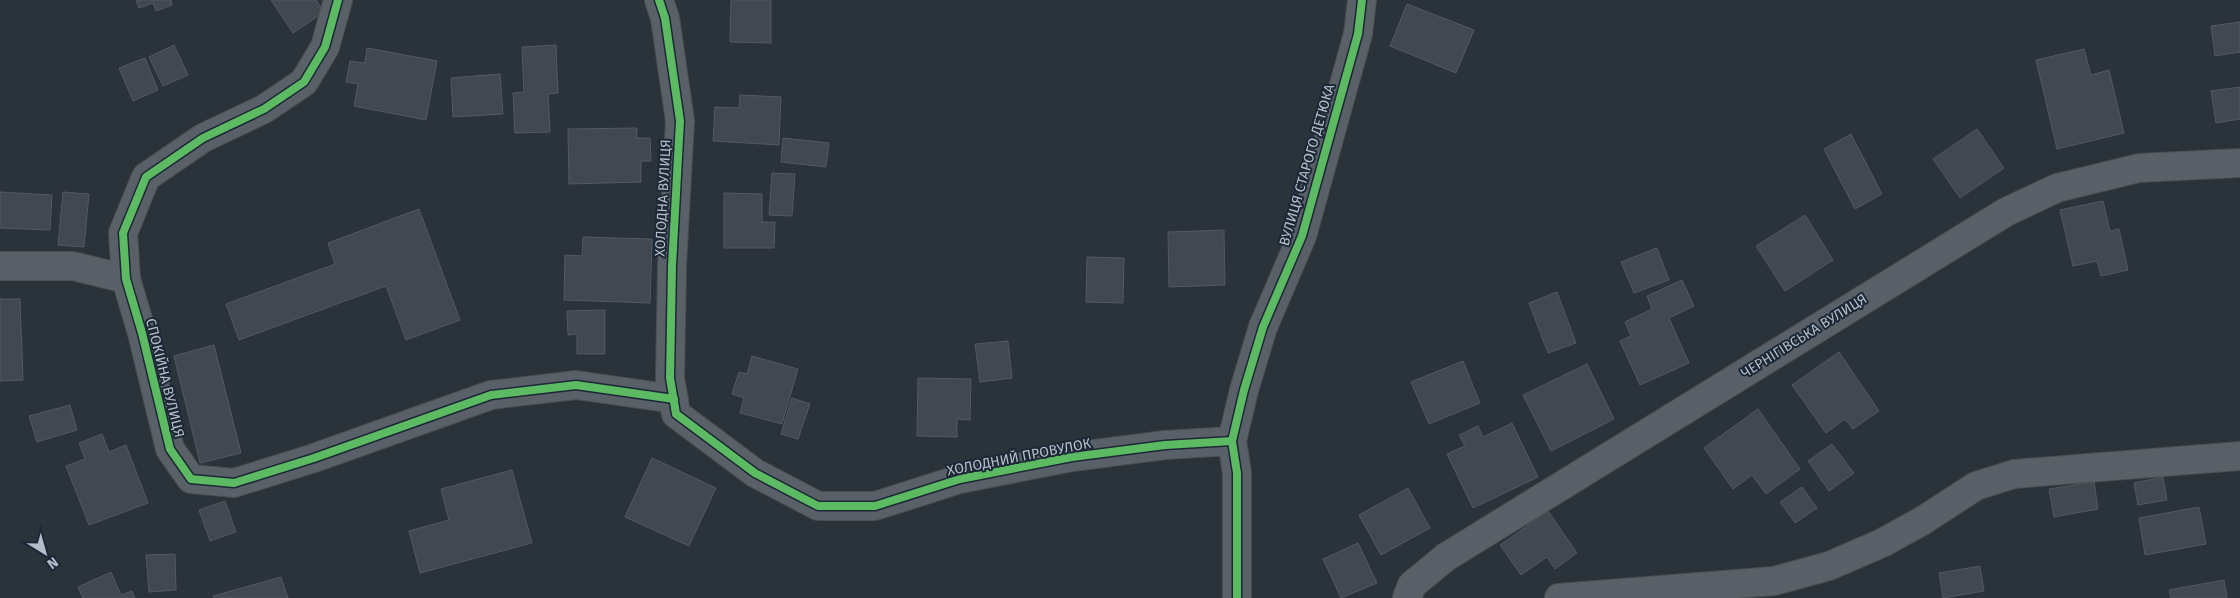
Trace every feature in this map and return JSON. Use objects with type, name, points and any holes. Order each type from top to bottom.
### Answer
[{"type":"street","name":"СПОКІЙНА ВУЛИЦЯ","points":[[338,0],[325,47],[304,82],[264,109],[203,138],[146,177],[123,233],[126,279],[142,333],[170,450],[191,479],[234,483],[314,458],[491,395],[576,385],[674,399]]},
{"type":"street","name":"ХОЛОДНА ВУЛИЦЯ","points":[[659,0],[665,18],[680,121],[670,360],[670,378],[674,399]]},
{"type":"street","name":"ВУЛИЦЯ СТАРОГО ДЕТЮКА","points":[[1237,598],[1237,473],[1232,441],[1263,327],[1302,236],[1358,34],[1362,0]]},
{"type":"street","name":"ЧЕРНІГІВСЬКА ВУЛИЦЯ","points":[[1407,598],[1412,585],[1446,557],[2006,212],[2057,188],[2139,168],[2240,163]]},
{"type":"street","points":[[0,266],[73,266],[126,279]]},
{"type":"street","name":"ХОЛОДНИЙ ПРОВУЛОК","points":[[674,399],[676,414],[755,473],[818,506],[875,506],[960,480],[1072,458],[1164,445],[1232,441]]},
{"type":"street","points":[[1559,598],[1726,586],[1784,579],[1829,566],[1882,543],[1922,521],[1976,486],[2014,474],[2240,456]]},
{"type":"building","points":[[136,0],[171,0],[172,5],[156,11],[153,3],[139,8]]},
{"type":"building","points":[[271,0],[316,0],[324,12],[293,33]]},
{"type":"building","points":[[731,0],[771,0],[771,43],[730,42]]},
{"type":"building","points":[[1407,4],[1474,30],[1456,73],[1390,46]]},
{"type":"building","points":[[2240,22],[2240,52],[2215,56],[2211,26]]},
{"type":"building","points":[[174,45],[188,75],[163,86],[149,57]]},
{"type":"building","points":[[556,45],[558,93],[548,94],[550,132],[515,133],[513,93],[524,92],[522,47]]},
{"type":"building","points":[[367,48],[437,61],[426,120],[354,106],[358,84],[346,82],[350,61],[365,63]]},
{"type":"building","points":[[2084,49],[2091,75],[2109,70],[2124,133],[2057,149],[2036,60]]},
{"type":"building","points":[[145,58],[158,90],[133,101],[119,68]]},
{"type":"building","points":[[500,74],[503,114],[453,117],[451,78]]},
{"type":"building","points":[[2240,87],[2240,119],[2216,123],[2211,91]]},
{"type":"building","points":[[740,95],[781,97],[779,145],[713,141],[715,107],[739,108]]},
{"type":"building","points":[[637,128],[637,138],[650,138],[651,161],[641,161],[641,182],[569,184],[568,129]]},
{"type":"building","points":[[1977,129],[2004,168],[1960,198],[1933,159]]},
{"type":"building","points":[[1851,134],[1882,194],[1855,209],[1824,149]]},
{"type":"building","points":[[783,138],[829,143],[826,167],[781,162]]},
{"type":"building","points":[[772,173],[795,174],[792,216],[769,215]]},
{"type":"building","points":[[0,192],[52,195],[50,230],[0,228]]},
{"type":"building","points":[[63,192],[89,194],[84,247],[58,245]]},
{"type":"building","points":[[724,193],[762,194],[762,222],[775,222],[774,248],[724,248]]},
{"type":"building","points":[[2103,201],[2110,231],[2119,229],[2128,270],[2101,276],[2097,261],[2073,266],[2060,210]]},
{"type":"building","points":[[419,209],[460,320],[406,340],[386,286],[239,340],[226,304],[335,264],[328,243]]},
{"type":"building","points":[[1805,215],[1833,260],[1785,291],[1756,246]]},
{"type":"building","points":[[1224,230],[1225,285],[1169,287],[1168,232]]},
{"type":"building","points":[[583,237],[652,239],[650,303],[564,300],[565,255],[582,256]]},
{"type":"building","points":[[1657,248],[1669,280],[1634,293],[1621,262]]},
{"type":"building","points":[[1087,257],[1124,258],[1123,303],[1086,302]]},
{"type":"building","points":[[1682,280],[1694,306],[1669,318],[1689,363],[1640,385],[1620,341],[1631,336],[1625,322],[1652,309],[1647,296]]},
{"type":"building","points":[[1557,292],[1576,343],[1548,353],[1529,303]]},
{"type":"building","points":[[0,299],[20,299],[23,380],[0,381]]},
{"type":"building","points":[[605,310],[605,354],[577,354],[577,334],[568,335],[567,311]]},
{"type":"building","points":[[1008,341],[1012,378],[980,382],[975,344]]},
{"type":"building","points":[[214,345],[241,453],[200,463],[174,356]]},
{"type":"building","points":[[1839,352],[1879,411],[1853,429],[1845,419],[1826,433],[1792,385]]},
{"type":"building","points":[[752,356],[798,369],[782,424],[740,413],[744,398],[732,394],[739,372],[747,374]]},
{"type":"building","points":[[1463,361],[1480,403],[1429,424],[1411,382]]},
{"type":"building","points":[[1587,364],[1614,419],[1551,451],[1523,395]]},
{"type":"building","points":[[918,378],[971,379],[970,420],[957,419],[957,437],[917,436]]},
{"type":"building","points":[[792,398],[810,404],[798,439],[781,434]]},
{"type":"building","points":[[70,405],[77,430],[37,442],[29,416]]},
{"type":"building","points":[[1758,409],[1800,469],[1766,494],[1752,475],[1733,489],[1704,448]]},
{"type":"building","points":[[1512,423],[1538,477],[1473,508],[1447,454],[1465,446],[1459,435],[1478,426],[1483,437]]},
{"type":"building","points":[[102,434],[109,452],[126,445],[148,503],[89,525],[66,466],[85,459],[79,443]]},
{"type":"building","points":[[1832,444],[1854,473],[1829,491],[1808,461]]},
{"type":"building","points":[[652,458],[716,488],[689,546],[625,517]]},
{"type":"building","points":[[512,470],[532,543],[420,573],[409,531],[449,520],[441,489]]},
{"type":"building","points":[[2163,477],[2167,500],[2138,505],[2134,483]]},
{"type":"building","points":[[2094,482],[2098,509],[2054,517],[2049,489]]},
{"type":"building","points":[[1802,487],[1817,508],[1795,523],[1780,502]]},
{"type":"building","points":[[1408,488],[1430,528],[1381,555],[1359,515]]},
{"type":"building","points":[[225,501],[236,532],[210,541],[199,510]]},
{"type":"building","points":[[2199,507],[2206,544],[2145,555],[2139,518]]},
{"type":"building","points":[[1548,511],[1577,553],[1555,569],[1547,557],[1521,575],[1500,545]]},
{"type":"building","points":[[1358,543],[1377,583],[1341,598],[1323,559]]},
{"type":"building","points":[[175,554],[176,590],[149,592],[146,555]]},
{"type":"building","points":[[1980,566],[1984,591],[1943,598],[1939,573]]},
{"type":"building","points":[[111,572],[121,595],[132,591],[135,598],[83,598],[78,587]]},
{"type":"building","points":[[281,577],[288,598],[214,598],[213,596]]},
{"type":"building","points":[[2224,580],[2227,598],[2171,598],[2169,590]]},
{"type":"cycle path","points":[[338,0],[325,47],[304,82],[264,109],[203,138],[146,177],[123,233],[126,279],[142,333],[170,449],[191,479],[234,483],[314,458],[491,395],[576,385],[674,399]]},
{"type":"cycle path","points":[[659,0],[665,18],[680,121],[672,266],[670,378],[676,414],[755,473],[818,506],[875,506],[960,479],[1072,457],[1165,445],[1232,441]]},
{"type":"cycle path","points":[[1237,598],[1237,473],[1232,441],[1244,390],[1263,327],[1302,236],[1358,34],[1362,0]]}]
